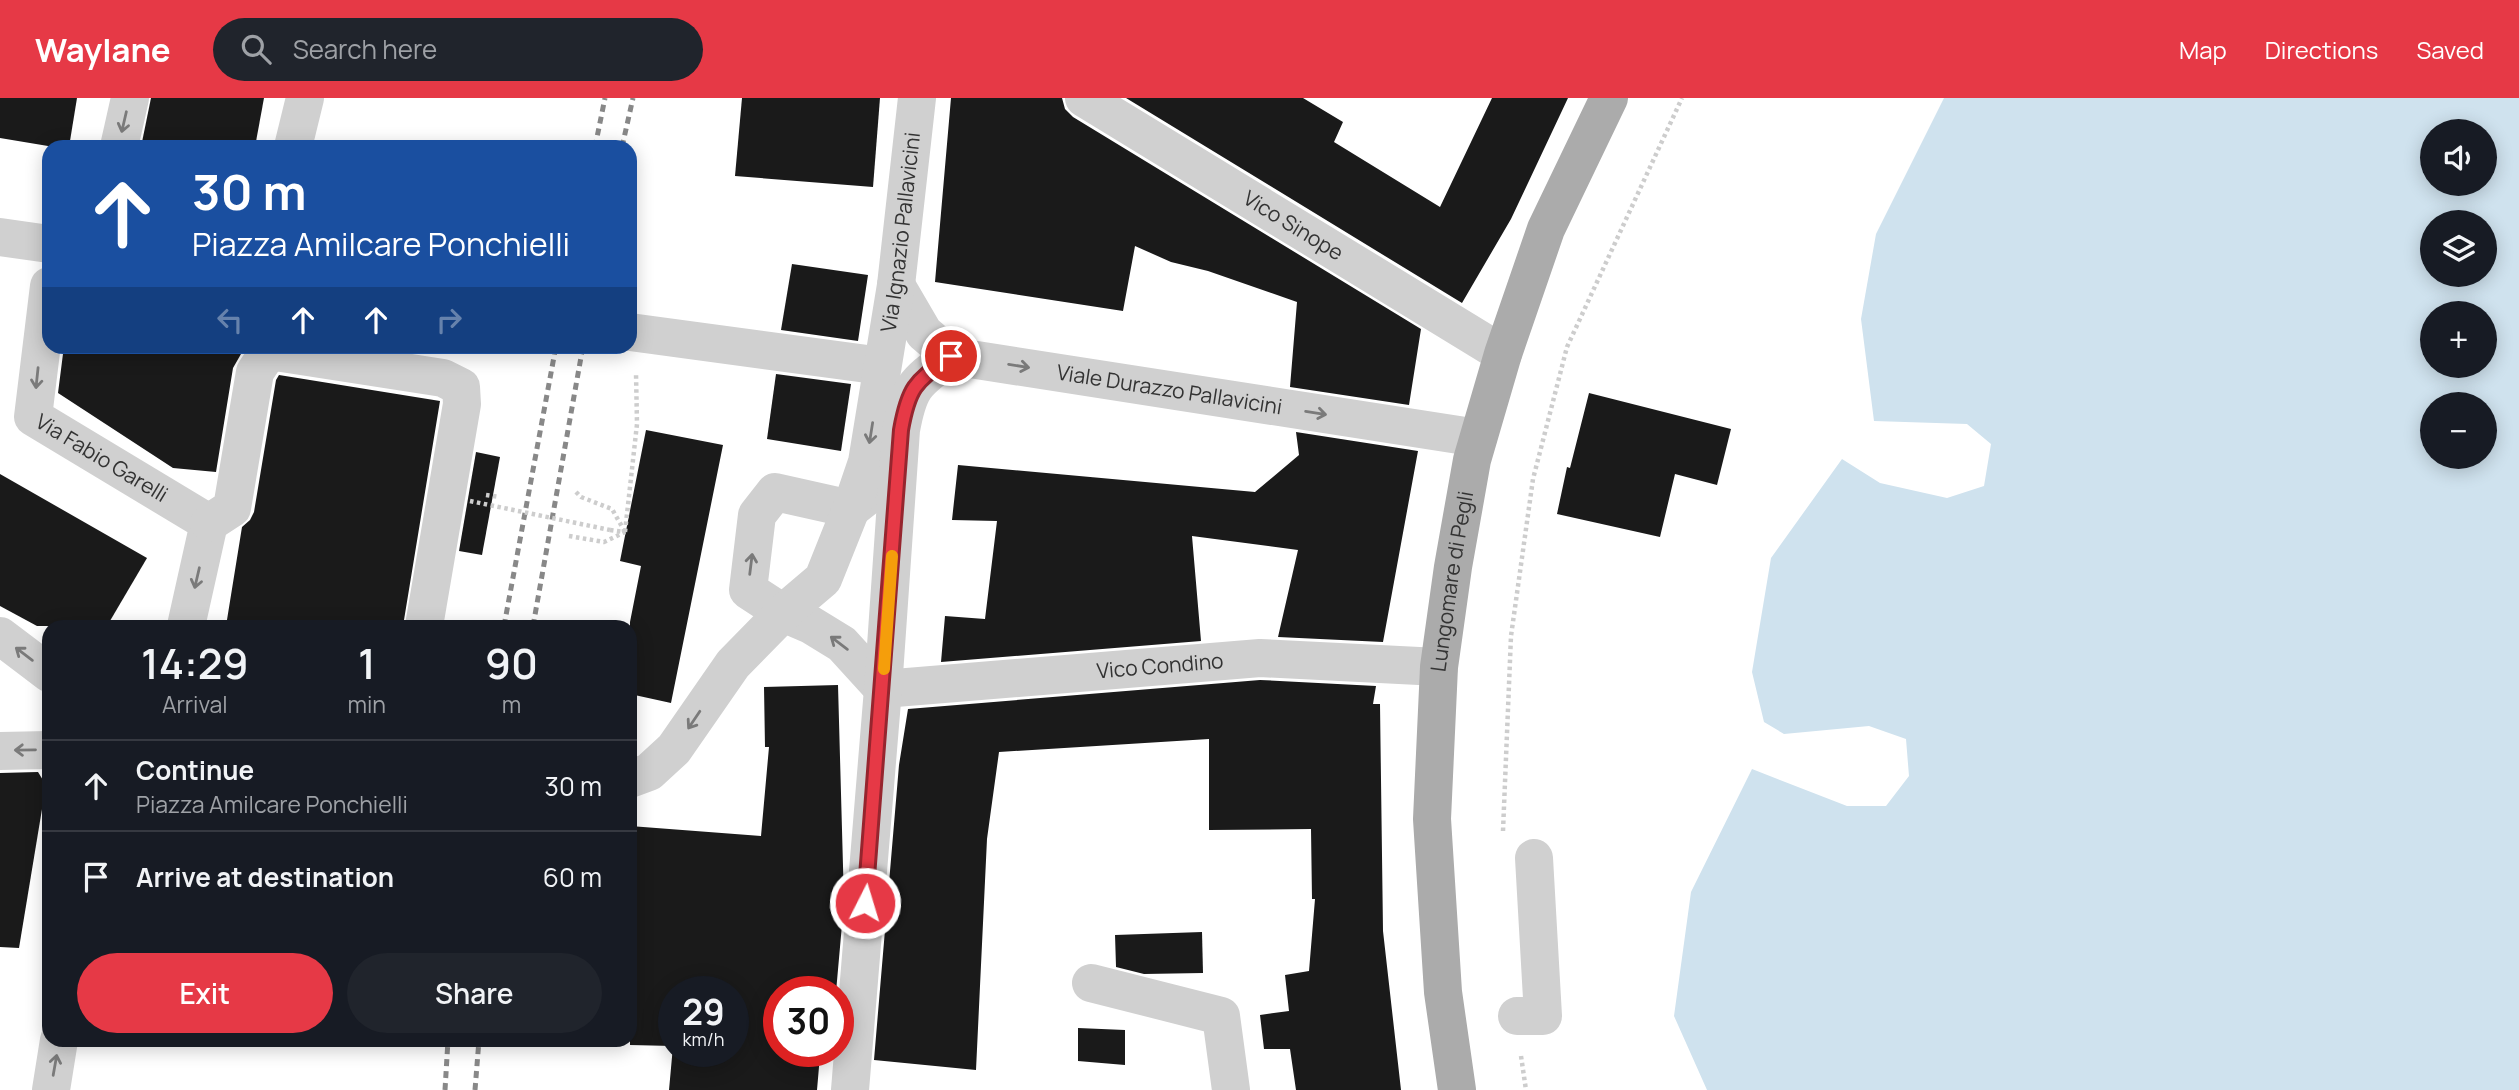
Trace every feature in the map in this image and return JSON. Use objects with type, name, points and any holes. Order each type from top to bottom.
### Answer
[{"type":"main road","name":"Lungomare di Pegli","points":[[1457,1090],[1443,992],[1432,819],[1439,667],[1453,567],[1478,438],[1503,354],[1546,229],[1609,98]]},
{"type":"street","points":[[121,140],[130,98]]},
{"type":"street","points":[[295,140],[305,98]]},
{"type":"street","name":"Via Ignazio Pallavicini","points":[[637,776],[649,772],[674,748],[733,664],[783,613],[823,579],[867,462],[896,285],[916,98]]},
{"type":"street","name":"Vico Sinope","points":[[1084,98],[1503,354]]},
{"type":"street","points":[[0,237],[42,243]]},
{"type":"street","points":[[850,1090],[906,401],[917,381],[951,356],[924,333],[896,285]]},
{"type":"street","name":"Via Fabio Garelli","points":[[42,335],[33,416],[209,523]]},
{"type":"street","points":[[637,340],[882,366]]},
{"type":"street","points":[[187,620],[209,523],[221,490],[246,354]]},
{"type":"street","points":[[209,523],[232,508],[255,372],[267,354]]},
{"type":"street","points":[[288,354],[443,378],[461,387],[462,404],[425,620]]},
{"type":"street","name":"Viale Durazzo Pallavicini","points":[[951,356],[1478,438]]},
{"type":"street","points":[[883,689],[842,644],[811,625],[783,613],[748,590],[758,515],[775,492],[851,509],[899,464]]},
{"type":"street","points":[[0,636],[42,668]]},
{"type":"street","name":"Vico Condino","points":[[883,689],[1260,658],[1439,667]]},
{"type":"street","points":[[0,751],[42,750]]},
{"type":"street","points":[[1517,1016],[1543,1016],[1534,858]]},
{"type":"street","points":[[1091,983],[1221,1016],[1231,1090]]},
{"type":"street","points":[[51,1090],[58,1047]]},
{"type":"path","points":[[1503,836],[1511,636],[1533,480],[1567,347],[1682,98]]},
{"type":"path","points":[[625,532],[637,424],[636,369]]},
{"type":"path","points":[[576,492],[581,497],[612,509],[625,532]]},
{"type":"path","points":[[470,500],[625,532]]},
{"type":"path","points":[[569,536],[604,542],[625,532]]},
{"type":"path","points":[[1517,1016],[1526,1090]]},
{"type":"water","points":[[1944,98],[2519,98],[2519,1090],[1707,1090],[1674,1016],[1691,892],[1752,769],[1847,806],[1886,806],[1909,776],[1906,739],[1869,726],[1784,734],[1764,722],[1752,672],[1771,558],[1842,459],[1880,483],[1947,498],[1984,486],[1991,444],[1967,424],[1874,421],[1861,319],[1876,234]]},
{"type":"building","points":[[0,98],[77,98],[70,140],[42,140],[42,145],[0,138]]},
{"type":"building","points":[[151,98],[264,98],[256,140],[142,140]]},
{"type":"building","points":[[742,98],[880,98],[873,187],[735,176]]},
{"type":"building","points":[[951,98],[1062,98],[1065,109],[1073,117],[1421,329],[1409,405],[1290,387],[1297,302],[1208,271],[1171,262],[1135,246],[1123,311],[935,282]]},
{"type":"building","points":[[1126,98],[1303,98],[1343,122],[1334,142],[1440,207],[1492,98],[1568,98],[1511,219],[1462,303]]},
{"type":"building","points":[[792,264],[868,275],[858,341],[781,330]]},
{"type":"building","points":[[63,354],[241,354],[233,368],[216,472],[173,468],[58,393]]},
{"type":"building","points":[[776,374],[851,384],[841,451],[767,439]]},
{"type":"building","points":[[279,375],[440,401],[404,620],[227,620],[242,527],[254,512]]},
{"type":"building","points":[[1589,393],[1731,429],[1717,485],[1675,474],[1660,537],[1557,514],[1567,467],[1570,468]]},
{"type":"building","points":[[646,430],[723,445],[671,703],[637,696],[637,620],[630,620],[641,566],[620,561]]},
{"type":"building","points":[[1296,432],[1418,451],[1383,642],[1278,637],[1298,550],[1192,536],[1201,641],[941,662],[945,616],[985,619],[997,521],[952,520],[958,465],[1255,492],[1299,455]]},
{"type":"building","points":[[476,452],[500,457],[482,555],[459,551]]},
{"type":"building","points":[[0,474],[147,558],[111,620],[42,620],[42,626],[37,626],[0,606]]},
{"type":"building","points":[[1260,680],[1376,686],[1373,704],[1380,704],[1383,931],[1401,1090],[1296,1090],[1290,1049],[1264,1049],[1260,1015],[1289,1011],[1285,975],[1309,971],[1315,899],[1312,899],[1311,829],[1209,830],[1209,739],[999,752],[987,839],[976,1070],[874,1060],[899,765],[908,709]]},
{"type":"building","points":[[838,685],[844,902],[837,976],[763,976],[763,1067],[819,1067],[817,1090],[669,1090],[671,1067],[749,1067],[749,976],[658,976],[658,1046],[637,1045],[637,827],[761,836],[769,747],[765,747],[764,687]]},
{"type":"building","points":[[38,772],[42,778],[42,809],[19,948],[0,947],[0,773]]},
{"type":"building","points":[[1202,932],[1203,973],[1144,974],[1116,967],[1115,935]]},
{"type":"building","points":[[1078,1028],[1125,1030],[1125,1065],[1078,1061]]},
{"type":"railway","points":[[596,140],[605,98]]},
{"type":"railway","points":[[624,140],[633,98]]},
{"type":"railway","points":[[505,620],[555,354]]},
{"type":"railway","points":[[534,620],[582,354]]},
{"type":"railway","points":[[445,1090],[448,1047]]},
{"type":"railway","points":[[475,1090],[478,1047]]},
{"type":"slow traffic","points":[[884,669],[892,556]]},
{"type":"route","points":[[865,903],[901,430],[906,401],[917,381],[951,356]]}]
